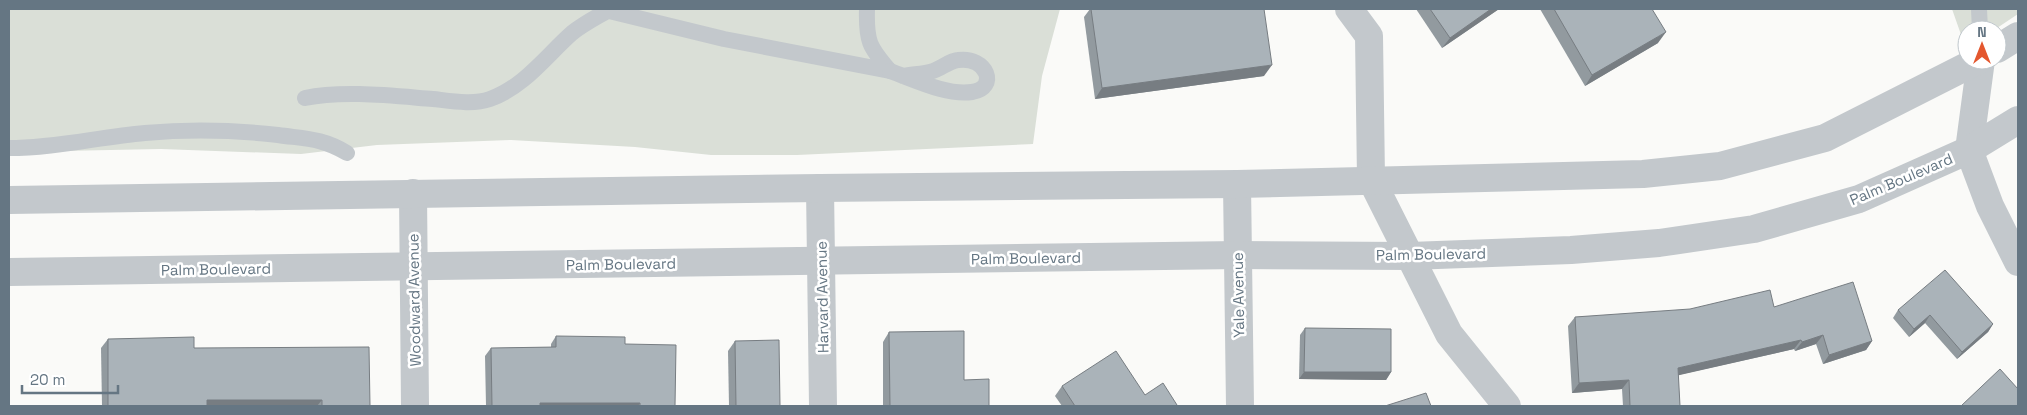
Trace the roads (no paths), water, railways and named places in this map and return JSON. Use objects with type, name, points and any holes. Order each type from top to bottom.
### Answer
[{"type":"street","points":[[1349,9],[1369,36],[1370,180],[1449,334],[1507,406]]},
{"type":"street","points":[[2007,43],[2018,36]]},
{"type":"street","points":[[9,200],[412,193],[1237,184],[1643,174],[1720,166],[1825,138],[1960,70]]},
{"type":"street","points":[[1979,70],[1969,150],[1990,206],[2018,262]]},
{"type":"street","name":"Palm Boulevard","points":[[9,272],[1238,255],[1410,256],[1570,250],[1639,244],[1754,228],[1860,199],[1969,150],[2018,120]]},
{"type":"street","name":"Yale Avenue","points":[[1237,184],[1240,406]]},
{"type":"street","name":"Harvard Avenue","points":[[820,188],[823,406]]},
{"type":"street","name":"Woodward Avenue","points":[[412,193],[415,406]]},
{"type":"lane","points":[[305,98],[336,94],[456,102],[488,100],[505,93],[573,32],[604,10],[724,39],[896,73],[873,52],[868,39],[867,9]]},
{"type":"lane","points":[[9,148],[52,146],[146,133],[214,130],[314,139],[332,144],[347,153]]}]
